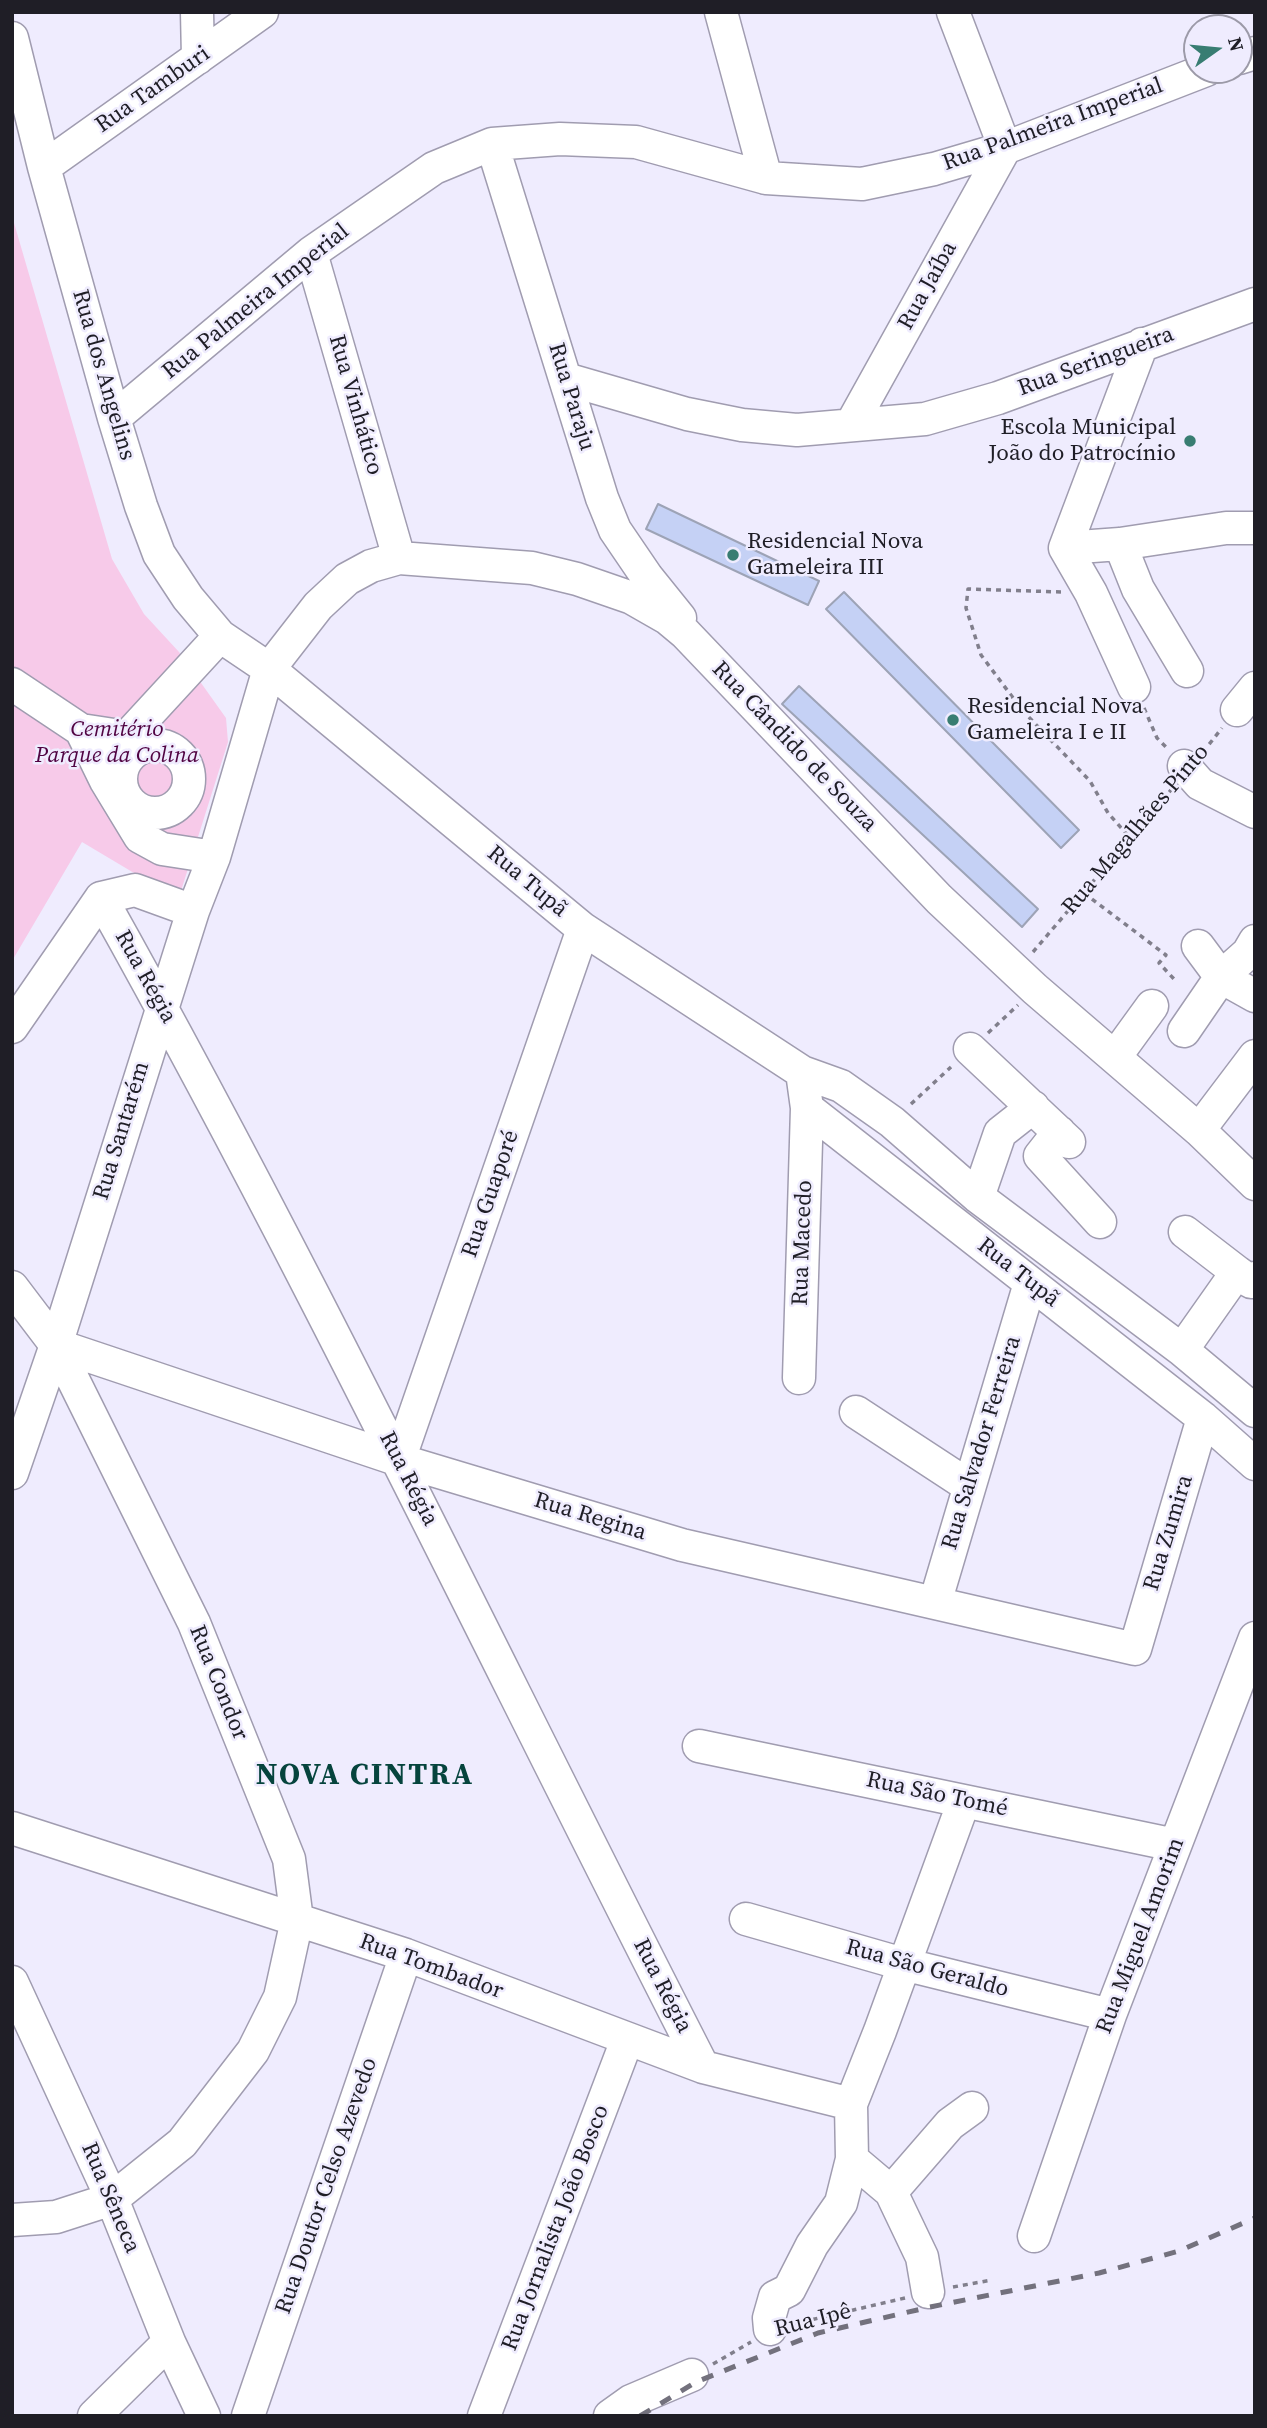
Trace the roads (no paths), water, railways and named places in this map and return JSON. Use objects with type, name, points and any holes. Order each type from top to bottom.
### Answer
[{"type":"street","points":[[197,12],[198,58]]},
{"type":"street","name":"Rua Tamburi","points":[[44,167],[262,12]]},
{"type":"street","points":[[721,12],[766,178]]},
{"type":"street","points":[[953,12],[1004,148]]},
{"type":"street","name":"Rua dos Angelins","points":[[12,38],[44,167],[114,418],[159,554],[188,598],[220,636],[269,669]]},
{"type":"street","name":"Rua Palmeira Imperial","points":[[114,418],[311,253],[434,168],[492,144],[560,139],[636,142],[766,178],[862,184],[934,169],[1004,148],[1183,79]]},
{"type":"street","name":"Rua Paraju","points":[[492,144],[602,498],[615,530],[647,577],[676,612],[685,633]]},
{"type":"street","name":"Rua Jaíba","points":[[851,425],[1004,148]]},
{"type":"street","name":"Rua Vinhático","points":[[311,253],[399,558]]},
{"type":"street","name":"Rua Seringueira","points":[[566,379],[687,414],[742,425],[797,430],[925,419],[998,398],[1255,304]]},
{"type":"street","points":[[1065,548],[1142,344]]},
{"type":"street","points":[[1065,548],[1119,544],[1226,528],[1255,528]]},
{"type":"street","points":[[1119,544],[1138,589],[1187,671]]},
{"type":"street","points":[[1065,548],[1091,593],[1135,687]]},
{"type":"street","name":"Rua Cândido de Souza","points":[[269,669],[318,606],[347,579],[371,566],[399,558],[532,568],[577,579],[632,598],[667,618],[685,633],[939,899],[1016,971],[1199,1130],[1255,1184]]},
{"type":"street","points":[[114,785],[121,779],[136,742],[220,636]]},
{"type":"street","name":"Rua Santarém","points":[[12,1473],[56,1345],[193,911],[214,857],[269,669]]},
{"type":"street","name":"Rua Tupã","points":[[269,669],[583,929],[802,1072],[841,1086],[892,1122],[978,1197],[1182,1350],[1255,1410]]},
{"type":"street","points":[[12,684],[81,730],[167,747],[185,762],[189,773],[186,796],[179,805],[158,814],[146,813],[136,808],[114,785]]},
{"type":"street","points":[[81,730],[114,785],[140,837],[162,849],[214,857]]},
{"type":"street","points":[[1186,769],[1200,784],[1255,811]]},
{"type":"street","points":[[12,1027],[101,898],[135,890],[193,911]]},
{"type":"street","name":"Rua Régia","points":[[101,898],[162,1006],[398,1460],[703,2067]]},
{"type":"street","name":"Rua Guaporé","points":[[398,1460],[583,929]]},
{"type":"street","points":[[1184,1031],[1220,977],[1248,953],[1255,941]]},
{"type":"street","points":[[1198,946],[1220,977],[1255,996]]},
{"type":"street","points":[[1115,1057],[1152,1006]]},
{"type":"street","points":[[970,1049],[1033,1107],[1100,1222]]},
{"type":"street","points":[[1199,1130],[1255,1056]]},
{"type":"street","points":[[802,1072],[807,1108]]},
{"type":"street","points":[[978,1197],[1000,1133],[1033,1107]]},
{"type":"street","name":"Rua Tupã","points":[[807,1108],[1203,1418],[1255,1464]]},
{"type":"street","name":"Rua Macedo","points":[[799,1378],[807,1108]]},
{"type":"street","points":[[1182,1350],[1246,1275],[1185,1232]]},
{"type":"street","name":"Rua Salvador Ferreira","points":[[935,1603],[1030,1283]]},
{"type":"street","name":"Rua Condor","points":[[12,1287],[56,1345],[194,1623],[289,1859],[297,1920],[279,1997],[253,2050],[182,2143],[112,2199],[57,2217],[12,2220]]},
{"type":"street","name":"Rua Regina","points":[[56,1345],[398,1460],[682,1545],[1135,1649]]},
{"type":"street","points":[[856,1412],[969,1486]]},
{"type":"street","name":"Rua Zumira","points":[[1135,1649],[1203,1418]]},
{"type":"street","name":"Rua Miguel Amorim","points":[[1034,2236],[1110,2015],[1255,1639]]},
{"type":"street","name":"Rua São Tomé","points":[[699,1746],[1175,1844]]},
{"type":"street","points":[[769,2329],[775,2297],[789,2290],[813,2245],[841,2203],[852,2159],[851,2104],[964,1801]]},
{"type":"street","name":"Rua Tombador","points":[[19,1836],[406,1955],[703,2067],[851,2104]]},
{"type":"street","name":"Rua São Geraldo","points":[[746,1919],[903,1964],[1110,2015]]},
{"type":"street","name":"Rua Doutor Celso Azevedo","points":[[248,2416],[406,1955]]},
{"type":"street","name":"Rua Sêneca","points":[[12,1982],[112,2199],[169,2342],[204,2416]]},
{"type":"street","name":"Rua Jornalista João Bosco","points":[[484,2416],[627,2040]]},
{"type":"street","points":[[891,2192],[950,2124],[972,2108]]},
{"type":"street","points":[[852,2159],[891,2192],[922,2257],[928,2292]]},
{"type":"street","points":[[94,2416],[169,2342]]},
{"type":"street","points":[[610,2416],[631,2401],[692,2375]]},
{"type":"railway","points":[[640,2416],[696,2382],[818,2333],[1099,2273],[1179,2251],[1255,2218]]},
{"type":"place","name":"Escola Municipal João do Patrocínio","points":[[1190,441]]},
{"type":"place","name":"Residencial Nova Gameleira III","points":[[733,555]]},
{"type":"place","name":"Residencial Nova Gameleira I e II","points":[[953,720]]},
{"type":"district","name":"NOVA CINTRA","points":[[365,1776]]},
{"type":"park label","name":"Cemitério Parque da Colina","points":[[117,743]]}]
